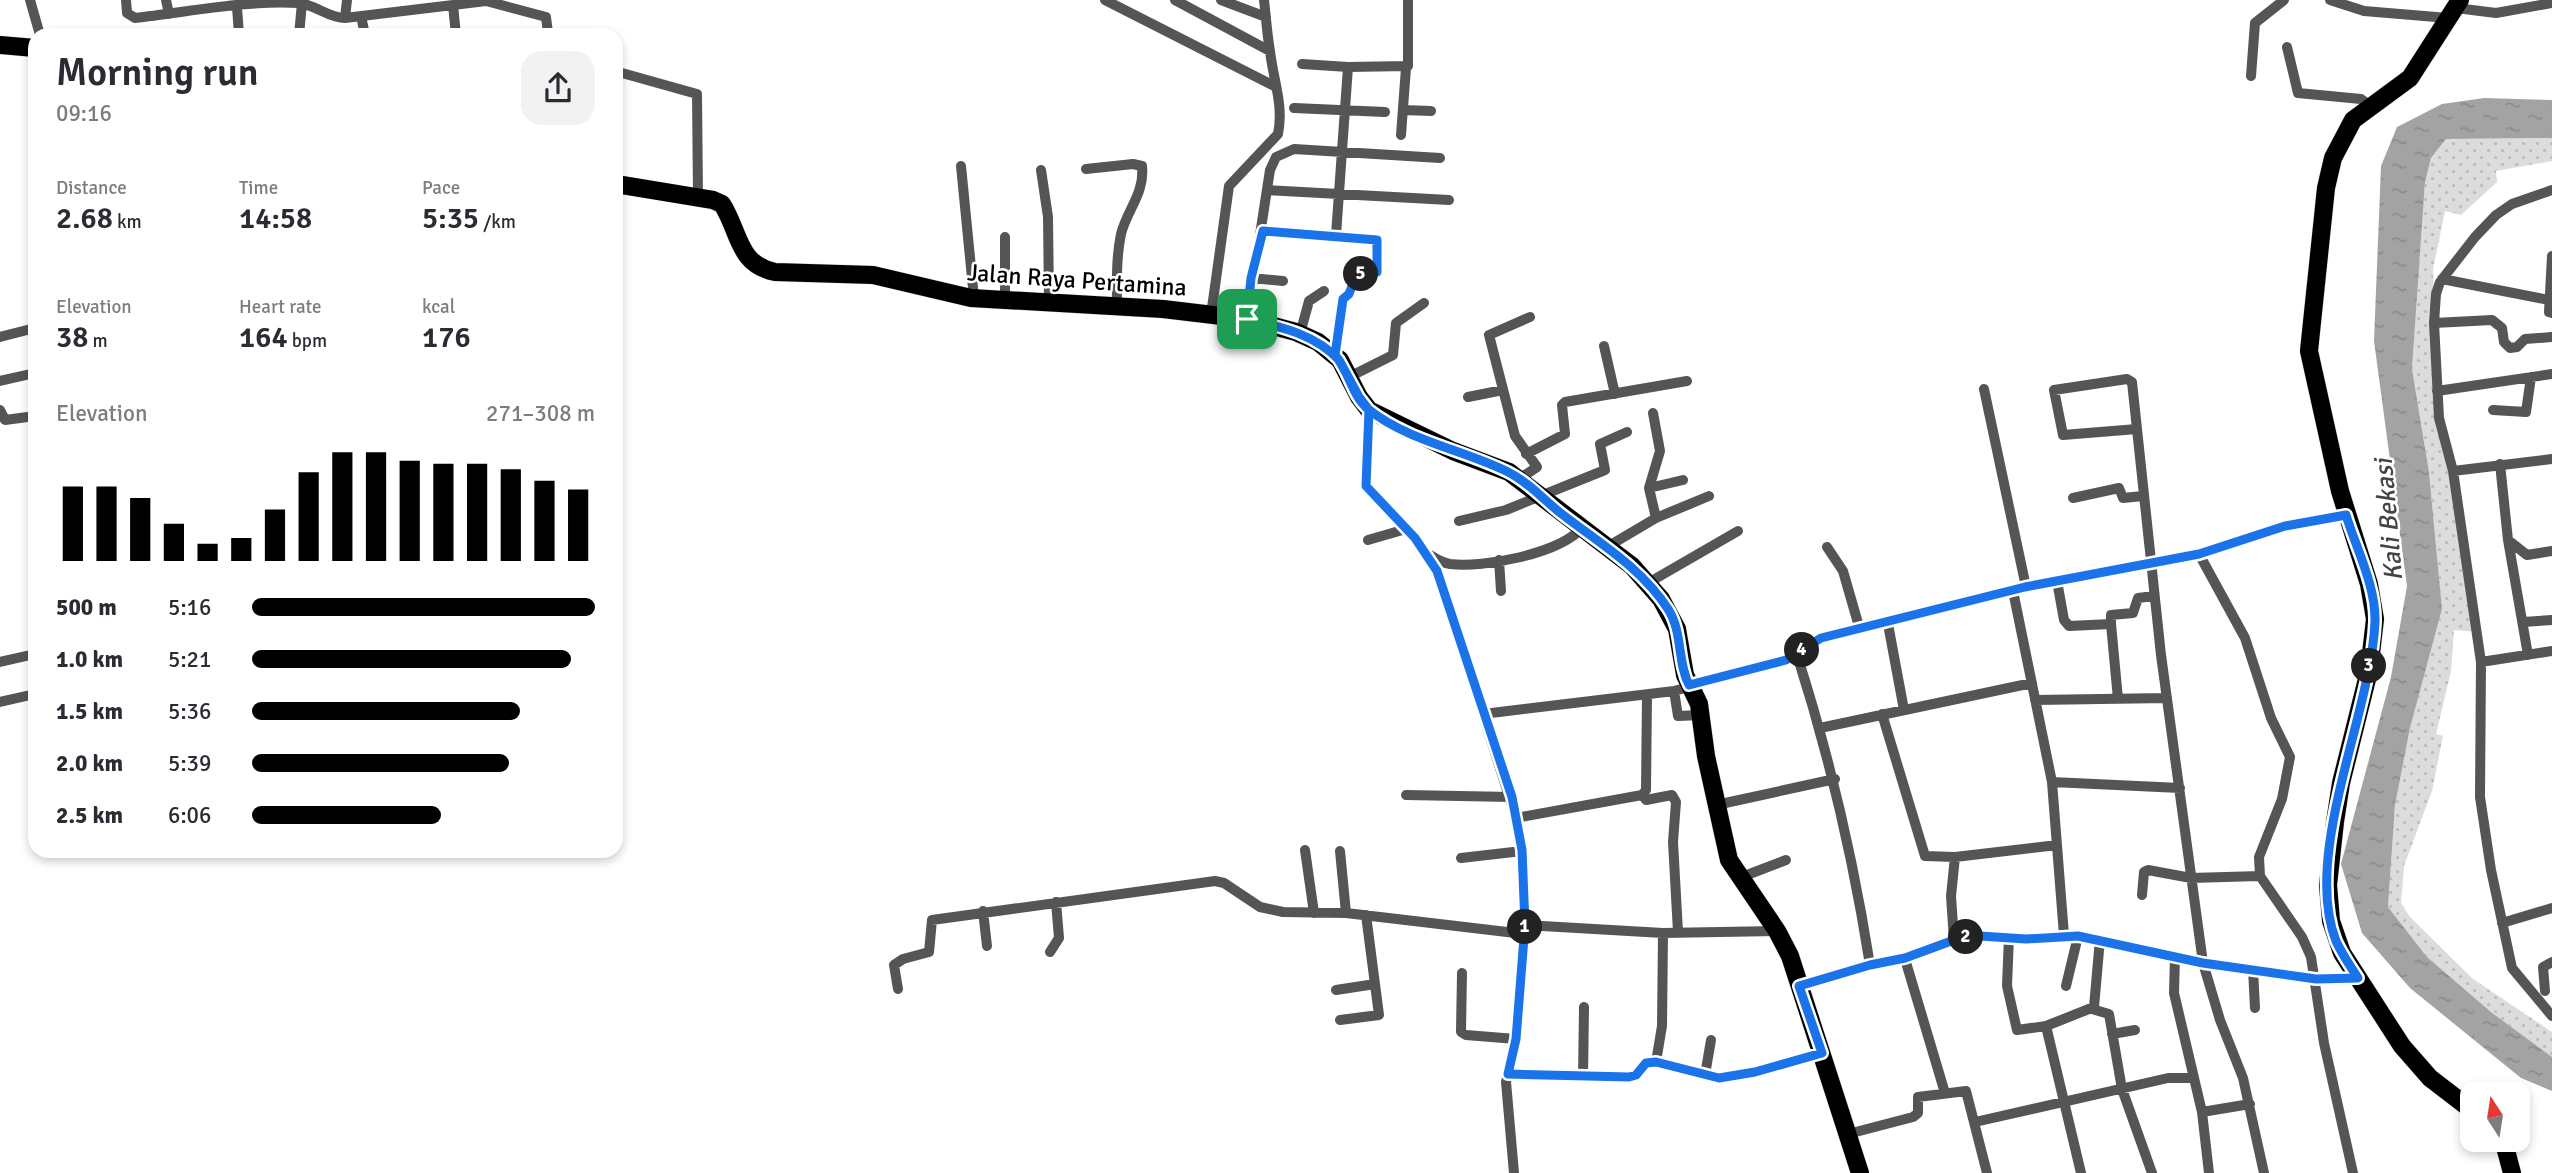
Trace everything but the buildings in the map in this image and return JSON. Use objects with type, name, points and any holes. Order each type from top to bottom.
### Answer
[{"type":"main road","points":[[2455,9],[2410,78],[2373,108],[2353,120],[2333,158],[2326,188],[2309,335],[2311,365],[2346,515],[2369,584],[2375,619],[2369,671],[2341,783],[2331,847],[2329,905],[2335,939],[2414,1061],[2460,1102]]},
{"type":"main road","points":[[0,44],[28,47]]},
{"type":"main road","name":"Jalan Raya Pertamina","points":[[623,185],[698,197],[722,204],[745,255],[763,270],[873,275],[974,298],[1117,306],[1247,319],[1300,334],[1318,342],[1335,355],[1369,410]]},
{"type":"main road","points":[[1369,410],[1453,451],[1519,479],[1543,495],[1648,583],[1670,612],[1682,688],[1699,704],[1724,844],[1740,878],[1777,931],[1822,1053],[1860,1173]]},
{"type":"main road","points":[[2506,1152],[2512,1173]]},
{"type":"street","points":[[30,0],[38,28]]},
{"type":"street","points":[[126,0],[127,13],[135,18],[240,4],[309,3],[332,16],[345,18],[397,9],[486,1],[517,7],[546,17],[547,28]]},
{"type":"street","points":[[166,0],[169,14]]},
{"type":"street","points":[[345,18],[347,0]]},
{"type":"street","points":[[1105,0],[1276,88]]},
{"type":"street","points":[[1175,0],[1270,51]]},
{"type":"street","points":[[1211,315],[1227,192],[1233,181],[1278,134],[1281,107],[1264,0]]},
{"type":"street","points":[[1401,135],[1406,68],[1410,57],[1408,0]]},
{"type":"street","points":[[2251,76],[2255,23],[2284,0]]},
{"type":"street","points":[[2330,0],[2357,10],[2455,9],[2496,13],[2552,3]]},
{"type":"street","points":[[1212,20],[1223,1],[1266,17]]},
{"type":"street","points":[[301,28],[309,3]]},
{"type":"street","points":[[239,28],[240,4]]},
{"type":"street","points":[[453,5],[455,28]]},
{"type":"street","points":[[362,16],[364,28]]},
{"type":"street","points":[[2287,47],[2298,93],[2361,99],[2373,108]]},
{"type":"street","points":[[1302,64],[1406,68]]},
{"type":"street","points":[[1336,235],[1348,67]]},
{"type":"street","points":[[623,73],[697,94],[698,197]]},
{"type":"street","points":[[1294,108],[1385,112]]},
{"type":"street","points":[[1403,110],[1431,111]]},
{"type":"street","points":[[1247,319],[1251,278],[1263,231],[1272,164],[1284,152],[1341,152],[1440,158]]},
{"type":"street","points":[[1086,169],[1133,164],[1142,166],[1139,194],[1122,233],[1117,266],[1117,306]]},
{"type":"street","points":[[961,166],[974,298]]},
{"type":"street","points":[[1041,170],[1048,217],[1049,301]]},
{"type":"street","points":[[1267,190],[1449,200]]},
{"type":"street","points":[[2552,190],[2522,199],[2496,215],[2442,279],[2436,294],[2434,323],[2437,391],[2444,443],[2453,471],[2481,662],[2480,797],[2512,968],[2552,1016]]},
{"type":"street","points":[[1263,231],[1377,240],[1378,268],[1374,274],[1354,277],[1349,294],[1343,299],[1335,355]]},
{"type":"street","points":[[1004,299],[1005,237]]},
{"type":"street","points":[[2552,256],[2549,300],[2549,312],[2552,313]]},
{"type":"street","points":[[1251,278],[1283,281]]},
{"type":"street","points":[[2442,279],[2549,300]]},
{"type":"street","points":[[1300,334],[1309,301],[1324,291]]},
{"type":"street","points":[[1349,377],[1393,355],[1396,323],[1424,303]]},
{"type":"street","points":[[1519,479],[1536,469],[1514,436],[1489,335],[1530,317]]},
{"type":"street","points":[[2434,323],[2492,320],[2502,328],[2504,342],[2510,348],[2517,347],[2525,339],[2552,337]]},
{"type":"street","points":[[0,337],[28,330]]},
{"type":"street","points":[[1604,346],[1615,394]]},
{"type":"street","points":[[2437,391],[2552,374]]},
{"type":"street","points":[[0,381],[28,375]]},
{"type":"street","points":[[2493,410],[2526,412],[2530,377]]},
{"type":"street","points":[[2137,429],[2063,435],[2054,390],[2069,385],[2130,379],[2137,429],[2154,596],[2203,963],[2250,1104],[2264,1173]]},
{"type":"street","points":[[1526,454],[1565,434],[1563,403],[1687,381]]},
{"type":"street","points":[[1984,389],[2025,587]]},
{"type":"street","points":[[1468,397],[1503,390]]},
{"type":"street","points":[[0,410],[5,420],[28,417]]},
{"type":"street","points":[[1369,410],[1365,483],[1429,555],[1449,604],[1512,797],[1516,818],[1522,850],[1525,929],[1516,1039],[1508,1074],[1506,1103],[1514,1173]]},
{"type":"street","points":[[1653,413],[1660,450],[1649,488],[1656,518]]},
{"type":"street","points":[[1459,521],[1506,510],[1605,470],[1600,444],[1627,432]]},
{"type":"street","points":[[2453,471],[2552,459]]},
{"type":"street","points":[[2500,464],[2508,540],[2528,655]]},
{"type":"street","points":[[1649,488],[1683,480]]},
{"type":"street","points":[[2073,498],[2119,488],[2123,498],[2143,496]]},
{"type":"street","points":[[1607,547],[1656,518],[1709,496]]},
{"type":"street","points":[[1483,714],[1647,696],[1682,688],[1797,655],[1813,641],[2025,587],[2204,553],[2285,526],[2346,515]]},
{"type":"street","points":[[1429,555],[1453,564],[1528,555],[1573,538],[1581,528]]},
{"type":"street","points":[[1368,540],[1406,529]]},
{"type":"street","points":[[1648,583],[1738,531]]},
{"type":"street","points":[[2508,540],[2525,555],[2552,551]]},
{"type":"street","points":[[1827,547],[1843,571],[1860,630]]},
{"type":"street","points":[[2204,553],[2245,638],[2271,718],[2290,757],[2282,799],[2259,857],[2260,876],[2308,946],[2321,979],[2324,1043],[2353,1173]]},
{"type":"street","points":[[1499,560],[1502,591]]},
{"type":"street","points":[[2057,581],[2066,624],[2111,624]]},
{"type":"street","points":[[2013,591],[2052,782],[2064,935]]},
{"type":"street","points":[[2118,699],[2111,615],[2133,613],[2138,598],[2154,596]]},
{"type":"street","points":[[2523,622],[2552,620]]},
{"type":"street","points":[[1888,624],[1903,710]]},
{"type":"street","points":[[2481,662],[2552,651]]},
{"type":"street","points":[[1797,655],[1835,779],[1855,871],[1870,965]]},
{"type":"street","points":[[0,662],[28,656]]},
{"type":"street","points":[[1821,729],[2032,683]]},
{"type":"street","points":[[0,702],[28,696]]},
{"type":"street","points":[[1516,818],[1642,795],[1646,790],[1647,696]]},
{"type":"street","points":[[2035,700],[2167,698]]},
{"type":"street","points":[[1882,715],[1922,853],[1927,856],[1955,857],[2057,845]]},
{"type":"street","points":[[1716,805],[1835,779]]},
{"type":"street","points":[[2052,782],[2180,788]]},
{"type":"street","points":[[1406,794],[1512,797]]},
{"type":"street","points":[[1642,795],[1646,800],[1672,795],[1676,802],[1673,842],[1678,932]]},
{"type":"street","points":[[1305,850],[1314,913]]},
{"type":"street","points":[[1461,858],[1522,850]]},
{"type":"street","points":[[1340,851],[1346,912]]},
{"type":"street","points":[[1954,940],[1951,896],[1955,857]]},
{"type":"street","points":[[1740,878],[1786,860]]},
{"type":"street","points":[[2142,895],[2146,870],[2191,878],[2260,876]]},
{"type":"street","points":[[898,989],[894,965],[903,959],[929,952],[932,920],[1215,881],[1224,883],[1259,906],[1283,912],[1346,912],[1525,929],[1663,933],[1777,931]]},
{"type":"street","points":[[1050,952],[1059,938],[1056,902]]},
{"type":"street","points":[[2502,923],[2552,908]]},
{"type":"street","points":[[983,911],[987,946]]},
{"type":"street","points":[[1340,1020],[1379,1015],[1366,915]]},
{"type":"street","points":[[1656,1062],[1661,1026],[1663,933]]},
{"type":"street","points":[[1799,986],[1870,965],[1905,958],[1967,937],[2009,936],[2026,939],[2064,935],[2099,939],[2203,963],[2321,979],[2358,978]]},
{"type":"street","points":[[2009,936],[2006,978],[2016,1029],[2046,1026],[2092,1009],[2108,1011],[2122,1089],[2152,1173]]},
{"type":"street","points":[[2066,986],[2078,936]]},
{"type":"street","points":[[2092,1009],[2099,939]]},
{"type":"street","points":[[2175,956],[2174,993],[2202,1112],[2209,1173]]},
{"type":"street","points":[[1905,958],[1945,1093]]},
{"type":"street","points":[[2540,1003],[2548,990],[2543,967],[2552,962]]},
{"type":"street","points":[[2253,969],[2255,1008]]},
{"type":"street","points":[[1462,974],[1461,1032],[1466,1035],[1516,1039]]},
{"type":"street","points":[[1336,990],[1375,984]]},
{"type":"street","points":[[1583,1078],[1584,1007]]},
{"type":"street","points":[[2046,1026],[2081,1173]]},
{"type":"street","points":[[2112,1034],[2135,1030]]},
{"type":"street","points":[[1705,1075],[1711,1040]]},
{"type":"street","points":[[1508,1074],[1583,1078],[1629,1077],[1636,1075],[1646,1063],[1656,1062],[1719,1078],[1741,1075],[1822,1053]]},
{"type":"street","points":[[1975,1122],[2168,1078],[2194,1078]]},
{"type":"street","points":[[1848,1134],[1913,1117],[1918,1113],[1916,1098],[1966,1091],[1987,1173]]},
{"type":"street","points":[[2202,1112],[2250,1104]]},
{"type":"shaded area","points":[[2552,138],[2552,161],[2496,171],[2497,182],[2461,215],[2445,211],[2433,269],[2440,420],[2477,632],[2454,630],[2451,671],[2436,734],[2443,736],[2432,791],[2404,866],[2401,903],[2410,917],[2473,979],[2552,1032],[2552,1057],[2491,1012],[2427,957],[2388,907],[2395,805],[2410,728],[2442,609],[2429,472],[2412,369],[2425,182],[2431,158],[2446,139]]},
{"type":"water","points":[[2484,98],[2552,100],[2552,138],[2446,139],[2431,158],[2425,182],[2412,369],[2429,472],[2442,609],[2410,728],[2395,805],[2388,907],[2427,957],[2491,1012],[2552,1057],[2552,1091],[2521,1078],[2410,988],[2362,933],[2341,864],[2391,677],[2407,586],[2374,341],[2381,166],[2397,127],[2442,104]]},
{"type":"route","points":[[1247,319],[1251,278],[1263,231],[1377,240],[1377,272],[1356,275],[1349,294],[1344,296],[1335,355],[1339,360],[1349,377],[1364,405],[1369,410],[1382,418],[1453,451],[1509,472],[1543,495],[1555,509],[1632,566],[1670,612],[1677,629],[1689,685],[1786,660],[1821,638],[1888,624],[2025,587],[2199,554],[2285,526],[2346,515],[2369,584],[2375,619],[2369,671],[2341,783],[2328,885],[2335,939],[2358,978],[2316,979],[2203,963],[2078,936],[2026,939],[2009,936],[1967,937],[1905,958],[1870,965],[1799,986],[1810,1011],[1822,1053],[1755,1072],[1719,1078],[1658,1065],[1656,1062],[1646,1063],[1636,1075],[1629,1077],[1583,1078],[1508,1074],[1516,1039],[1525,925],[1522,850],[1512,797],[1449,604],[1429,555],[1367,489],[1365,481],[1369,410],[1339,360],[1331,351],[1306,336],[1247,319]]},
{"type":"water label","name":"Kali Bekasi","points":[[2389,520]]}]
